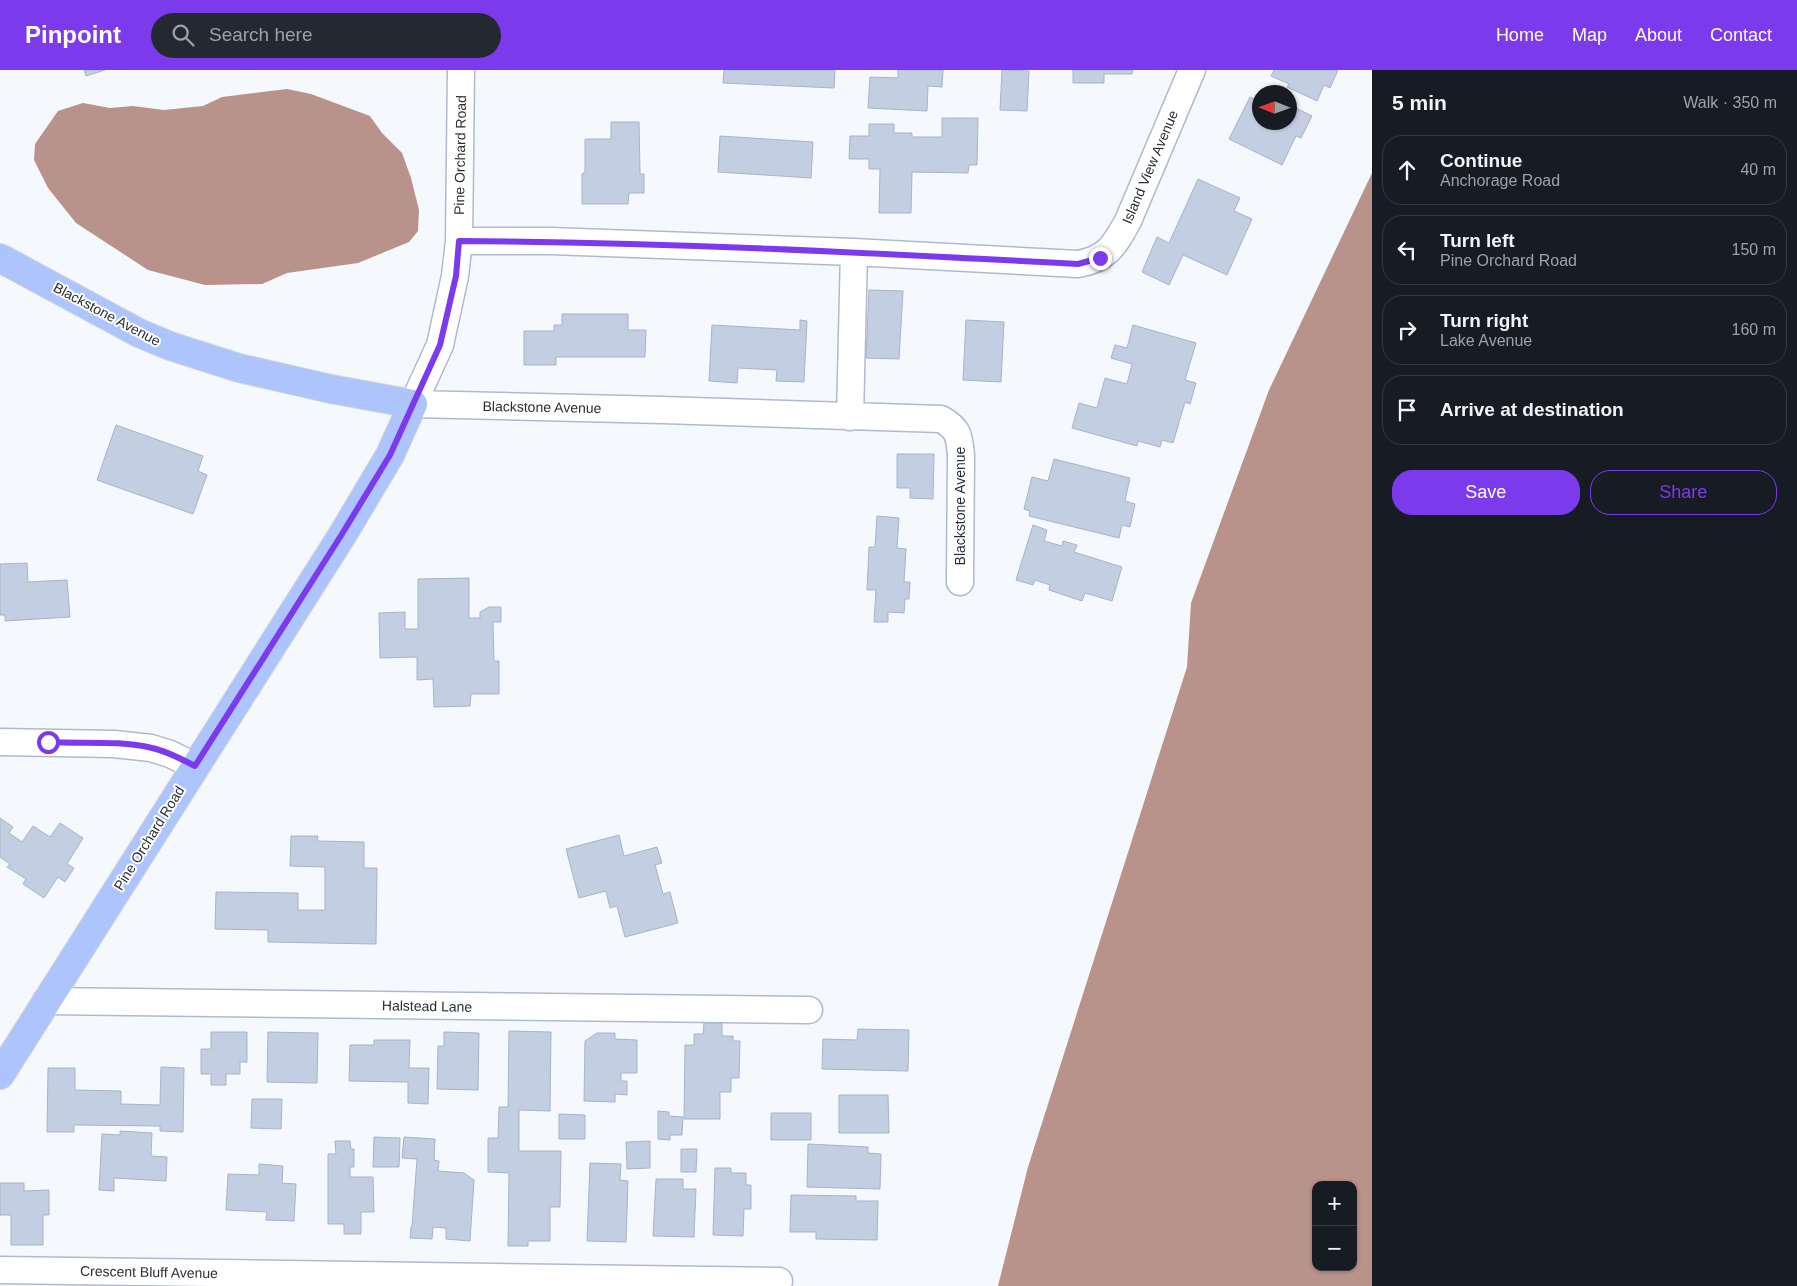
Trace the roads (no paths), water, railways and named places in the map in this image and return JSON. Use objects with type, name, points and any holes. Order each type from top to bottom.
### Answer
[{"type":"main road","name":"Blackstone Avenue","points":[[0,258],[140,333],[170,346],[239,368],[331,389],[413,404]]},
{"type":"main road","name":"Pine Orchard Road","points":[[0,1075],[357,510],[390,455],[413,404]]},
{"type":"street","name":"Pine Orchard Road","points":[[413,404],[440,345],[456,276],[459,241],[461,70]]},
{"type":"street","name":"Island View Avenue","points":[[854,252],[1078,264],[1100,258],[1117,241],[1128,221],[1192,70]]},
{"type":"street","points":[[459,241],[551,241],[854,252],[850,417]]},
{"type":"street","name":"Blackstone Avenue","points":[[413,404],[941,419],[952,425],[959,437],[961,455],[960,582]]},
{"type":"street","points":[[0,742],[114,744],[152,748],[195,766]]},
{"type":"street","name":"Halstead Lane","points":[[46,1001],[809,1010]]},
{"type":"street","name":"Crescent Bluff Avenue","points":[[0,1270],[779,1281]]}]
